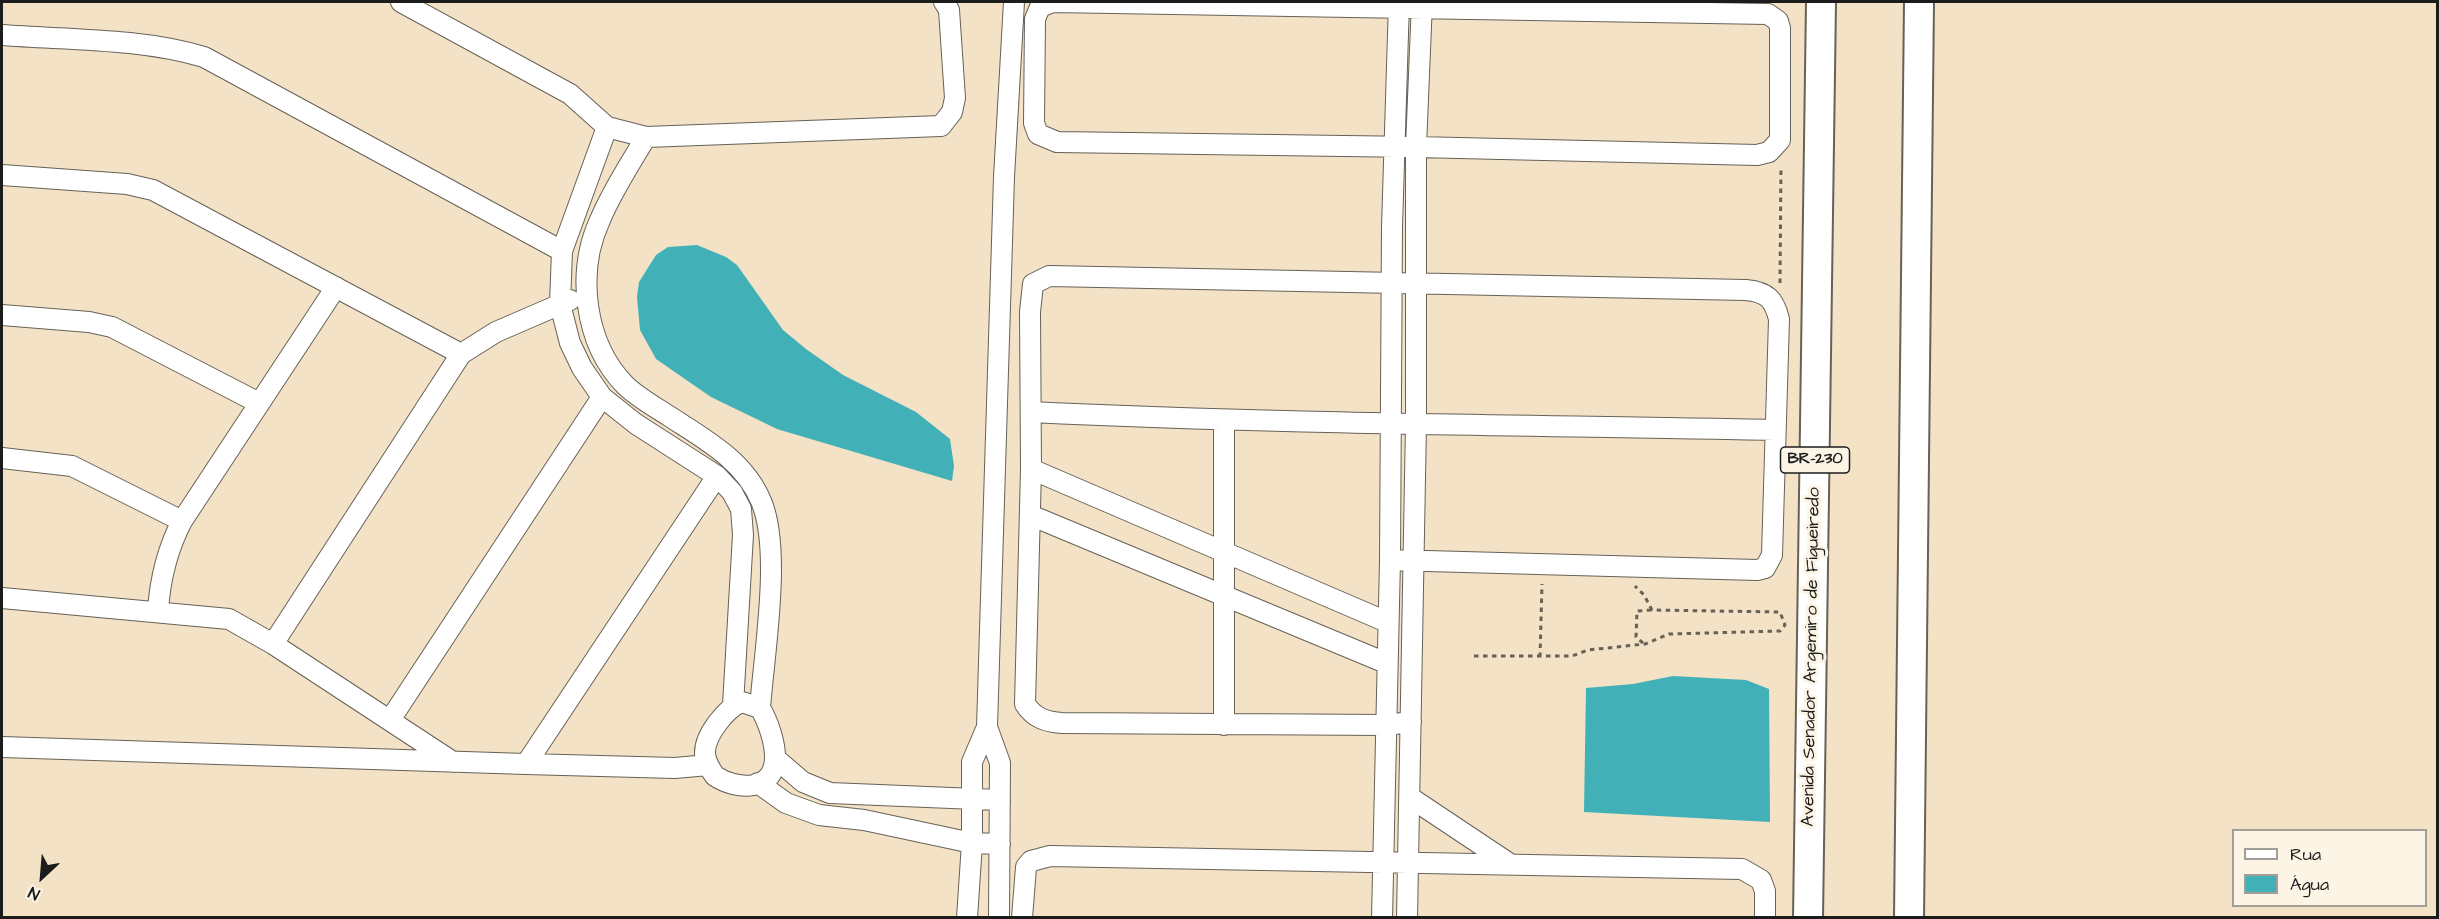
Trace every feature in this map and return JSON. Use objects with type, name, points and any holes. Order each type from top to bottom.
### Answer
[{"type":"highway","name":"Avenida Senador Argemiro de Figueiredo","points":[[1808,918],[1821,2]]},
{"type":"highway","points":[[1909,918],[1919,2]]},
{"type":"street","points":[[401,2],[570,94],[607,127],[646,137],[941,126],[947,121],[955,98],[949,10],[944,2]]},
{"type":"street","points":[[968,918],[972,843],[970,798],[972,762],[987,727],[1004,189],[1014,2]]},
{"type":"street","points":[[1053,2],[1422,5],[1768,14],[1778,21],[1780,28],[1780,140],[1775,148],[1757,155],[1057,142],[1045,139],[1034,129],[1035,19],[1040,7],[1053,2]]},
{"type":"street","points":[[1382,918],[1390,560],[1392,284],[1399,5]]},
{"type":"street","points":[[1407,918],[1410,863],[1416,423],[1416,147],[1422,5]]},
{"type":"street","points":[[2,35],[140,45],[181,50],[204,57],[562,251]]},
{"type":"street","points":[[607,127],[562,251],[560,304],[570,343],[582,369],[602,397],[636,424],[717,476],[732,492],[741,509],[743,535],[732,705],[706,743],[708,765],[715,776],[739,787],[758,783],[767,778],[775,758]]},
{"type":"street","points":[[646,137],[599,221],[587,257],[585,296],[600,349],[625,385],[721,449],[744,473],[761,501],[768,530],[770,574],[760,708]]},
{"type":"street","points":[[2,175],[127,184],[153,190],[461,354]]},
{"type":"street","points":[[1390,560],[1757,570],[1765,568],[1772,555],[1779,319],[1776,304],[1769,296],[1753,291],[1049,276],[1033,284],[1030,312],[1031,469],[1025,704],[1030,712],[1048,722],[1062,723],[1386,725],[1411,722]]},
{"type":"street","points":[[158,611],[160,577],[170,544],[182,521],[336,287]]},
{"type":"street","points":[[273,644],[461,354],[496,332],[560,304],[585,296]]},
{"type":"street","points":[[2,315],[89,322],[112,327],[259,403]]},
{"type":"street","points":[[390,720],[602,397]]},
{"type":"street","points":[[1031,412],[1224,421],[1774,430]]},
{"type":"street","points":[[1224,421],[1226,552],[1224,725]]},
{"type":"street","points":[[2,458],[72,466],[182,521]]},
{"type":"street","points":[[1031,469],[1387,622]]},
{"type":"street","points":[[526,764],[717,476]]},
{"type":"street","points":[[1030,514],[1386,663]]},
{"type":"street","points":[[2,598],[229,619],[273,644],[453,762]]},
{"type":"street","points":[[732,705],[747,702],[760,708],[765,716],[775,758],[802,782],[830,793],[1000,800]]},
{"type":"street","points":[[987,727],[1000,763],[999,918]]},
{"type":"street","points":[[2,747],[675,768],[708,765]]},
{"type":"street","points":[[758,783],[786,802],[819,815],[864,820],[972,843],[1000,844]]},
{"type":"street","points":[[1411,798],[1510,864]]},
{"type":"street","points":[[1022,918],[1026,867],[1039,857],[1742,869],[1761,880],[1765,891],[1765,918]]},
{"type":"path","points":[[1775,148],[1780,159],[1781,171],[1780,285],[1776,304]]},
{"type":"path","points":[[1540,657],[1542,583],[1553,583]]},
{"type":"path","points":[[1632,583],[1644,595],[1652,610]]},
{"type":"path","points":[[1474,656],[1572,656],[1588,650],[1645,644],[1669,634],[1780,631],[1785,625],[1780,612],[1652,610],[1637,612],[1636,637],[1645,644]]},
{"type":"water","points":[[697,245],[726,257],[737,265],[783,330],[806,349],[843,375],[916,412],[950,439],[954,466],[952,481],[777,429],[711,397],[656,359],[640,330],[637,297],[639,282],[656,255],[668,247]]},
{"type":"water","points":[[1673,676],[1746,680],[1769,689],[1770,822],[1584,812],[1586,688],[1633,684]]}]
